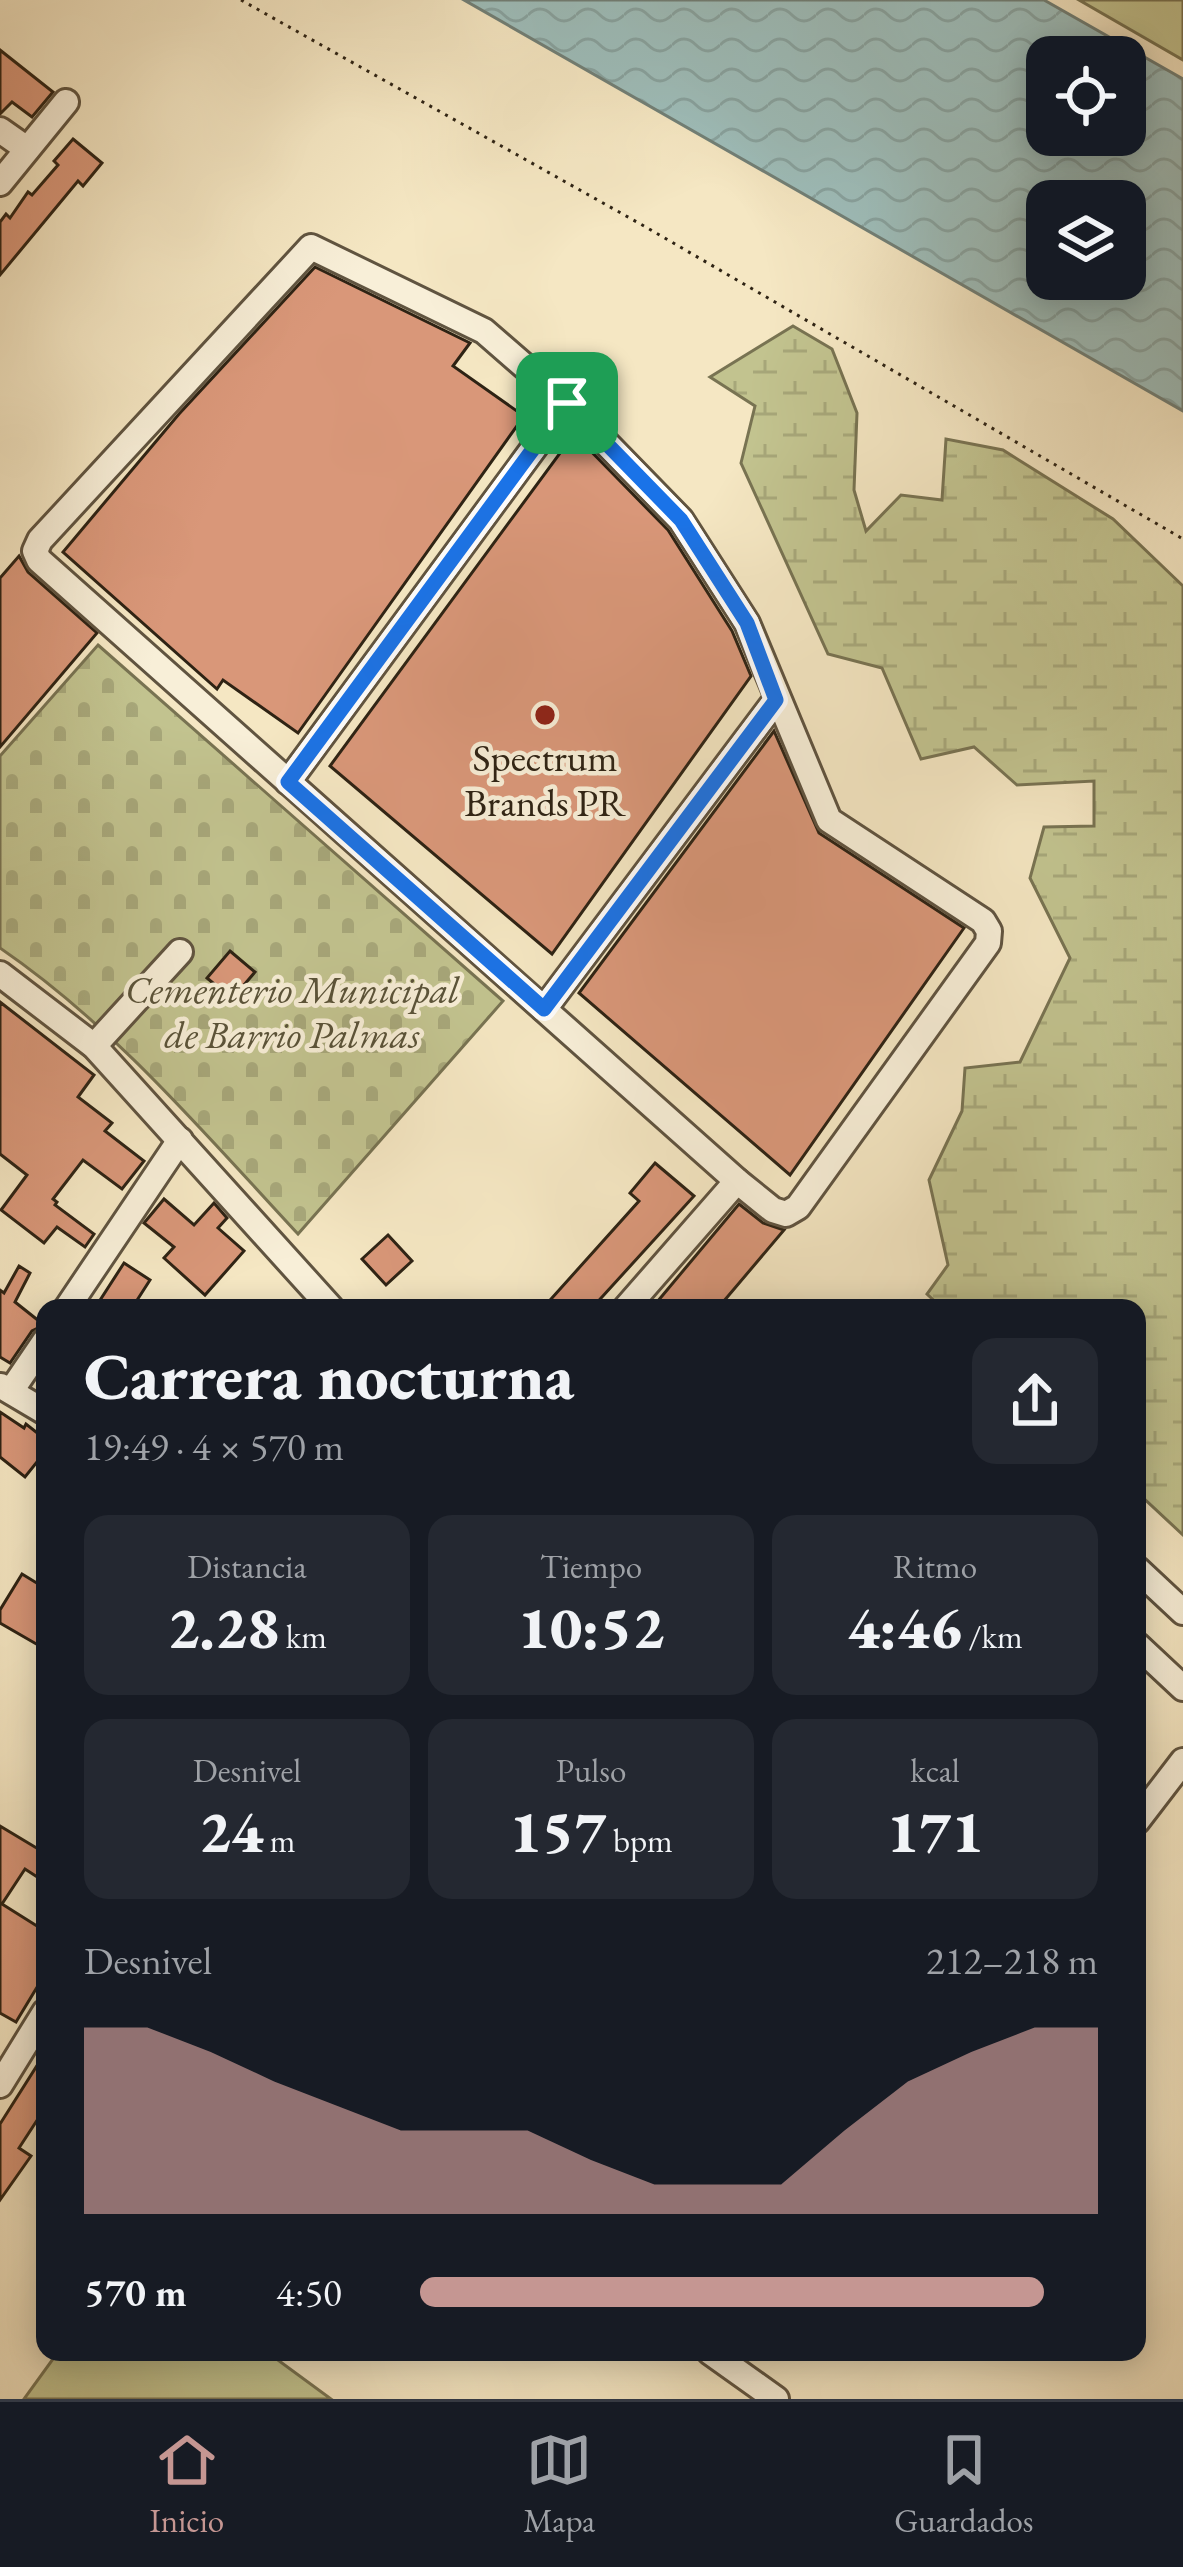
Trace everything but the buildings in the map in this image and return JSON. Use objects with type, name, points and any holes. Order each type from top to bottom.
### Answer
[{"type":"street","points":[[0,182],[66,102]]},
{"type":"street","points":[[0,130],[27,149]]},
{"type":"street","points":[[311,248],[484,331],[567,403],[681,520],[747,623],[776,700],[829,820],[983,921],[989,931],[988,943],[798,1207],[786,1214],[773,1210],[737,1181],[34,551],[311,248]]},
{"type":"street","points":[[288,782],[567,403]]},
{"type":"street","points":[[544,1009],[776,700]]},
{"type":"street","points":[[94,1046],[180,952]]},
{"type":"street","points":[[0,974],[94,1046],[323,1299]]},
{"type":"street","points":[[74,1299],[180,1140]]},
{"type":"street","points":[[634,1299],[737,1181]]},
{"type":"street","points":[[36,1352],[6,1388],[36,1406]]},
{"type":"street","points":[[1146,1577],[1183,1612]]},
{"type":"street","points":[[1146,1653],[1183,1688]]},
{"type":"street","points":[[1146,1809],[1183,1761]]},
{"type":"street","points":[[0,2085],[36,2027]]},
{"type":"street","points":[[743,2361],[776,2399]]},
{"type":"path","points":[[241,0],[644,226],[1183,539]]},
{"type":"green space","points":[[1079,0],[1183,0],[1183,60]]},
{"type":"green space","points":[[793,326],[832,349],[857,413],[854,490],[866,531],[901,495],[942,500],[946,439],[1003,450],[1113,519],[1183,586],[1183,1535],[1146,1500],[1146,1299],[932,1299],[927,1294],[948,1265],[929,1180],[962,1111],[965,1068],[1020,1062],[1070,958],[1030,878],[1044,827],[1094,826],[1094,781],[1017,785],[974,747],[921,759],[882,668],[828,654],[741,463],[755,406],[710,377]]},
{"type":"green space","name":"Cementerio Municipal de Barrio Palmas","points":[[98,645],[503,1001],[298,1234],[120,1046],[0,948],[0,756]]},
{"type":"green space","points":[[51,2361],[279,2361],[331,2399],[24,2399]]},
{"type":"water","points":[[464,0],[1044,0],[1107,36],[1026,36],[1026,156],[1146,156],[1146,58],[1183,79],[1183,411]]},
{"type":"place","name":"Spectrum Brands PR","points":[[545,715]]},
{"type":"route","points":[[567,403],[681,520],[747,623],[776,700],[544,1009],[288,782],[567,403]]}]
